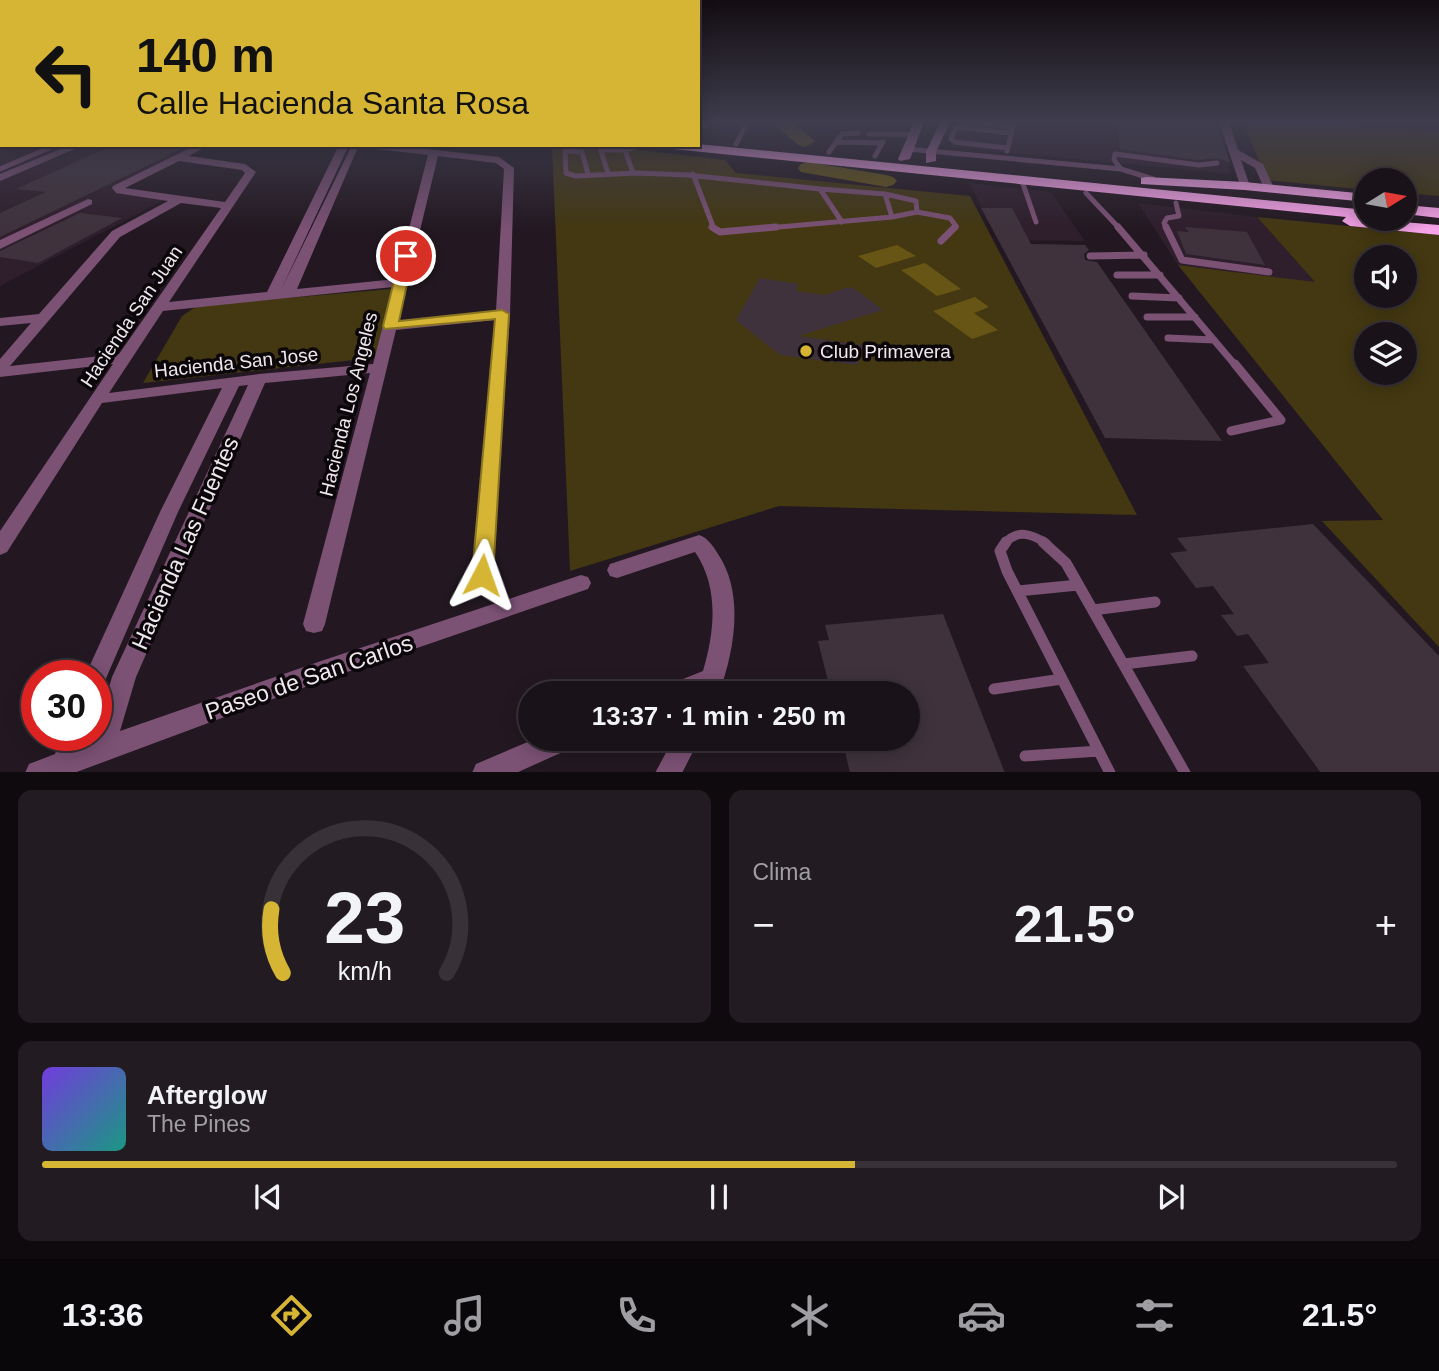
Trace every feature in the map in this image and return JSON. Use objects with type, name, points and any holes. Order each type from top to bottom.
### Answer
[{"type":"highway","points":[[799,158],[1049,184],[1300,204],[1354,206]]},
{"type":"highway","points":[[942,158],[1163,181],[1354,197]]},
{"type":"highway","points":[[1120,175],[1354,213]]},
{"type":"highway","points":[[1049,184],[1086,193],[1439,230]]},
{"type":"highway","points":[[1418,202],[1439,204]]},
{"type":"highway","points":[[1418,211],[1439,213]]},
{"type":"highway","points":[[1418,220],[1439,222]]},
{"type":"street","points":[[0,178],[48,158]]},
{"type":"street","points":[[177,158],[117,188],[120,191],[230,206]]},
{"type":"street","name":"Hacienda San Juan","points":[[0,547],[251,172],[251,169],[177,158]]},
{"type":"street","points":[[272,295],[338,158]]},
{"type":"street","points":[[288,293],[352,158]]},
{"type":"street","name":"Hacienda Los Angeles","points":[[314,624],[433,158]]},
{"type":"street","points":[[473,158],[504,162],[509,168],[502,314],[482,575]]},
{"type":"street","points":[[1237,158],[1245,186]]},
{"type":"street","points":[[1245,158],[1259,166],[1269,188]]},
{"type":"street","points":[[0,370],[41,318],[116,234],[180,199]]},
{"type":"street","points":[[0,244],[88,202]]},
{"type":"street","points":[[161,307],[400,282]]},
{"type":"street","points":[[390,326],[502,314]]},
{"type":"street","points":[[0,322],[41,318]]},
{"type":"street","points":[[0,370],[124,358]]},
{"type":"street","name":"Hacienda San Jose","points":[[98,399],[259,379],[380,368]]},
{"type":"street","name":"Hacienda Las Fuentes","points":[[112,719],[124,677],[259,379]]},
{"type":"street","name":"Hacienda Las Fuentes","points":[[103,660],[169,512],[233,382]]},
{"type":"street","points":[[169,512],[200,509]]},
{"type":"street","points":[[617,570],[699,543],[718,572],[723,620],[712,681]]},
{"type":"street","name":"Paseo de San Carlos","points":[[112,747],[581,583]]},
{"type":"street","points":[[64,763],[68,751]]},
{"type":"street","name":"Paseo de San Carlos","points":[[38,772],[100,751]]},
{"type":"street","points":[[485,772],[536,751]]},
{"type":"street","points":[[668,772],[680,751]]},
{"type":"lane","points":[[0,169],[26,158]]},
{"type":"lane","points":[[566,158],[568,174],[693,174],[885,194],[916,201],[917,212]]},
{"type":"lane","points":[[584,158],[588,174]]},
{"type":"lane","points":[[604,158],[608,173]]},
{"type":"lane","points":[[628,158],[633,173]]},
{"type":"lane","points":[[1005,158],[1120,175]]},
{"type":"lane","points":[[1115,158],[1120,175]]},
{"type":"lane","points":[[1151,158],[1199,165],[1217,163]]},
{"type":"lane","points":[[693,174],[715,231],[842,222],[917,212],[955,222],[956,226],[942,241]]},
{"type":"lane","points":[[1022,181],[1036,222]]},
{"type":"lane","points":[[820,188],[842,222]]},
{"type":"lane","points":[[1086,193],[1144,256],[1281,420],[1231,431]]},
{"type":"lane","points":[[885,194],[892,217]]},
{"type":"lane","points":[[1176,203],[1179,216],[1167,218],[1164,223],[1182,260],[1192,264],[1269,272]]},
{"type":"lane","points":[[1090,256],[1144,256]]},
{"type":"lane","points":[[1117,275],[1160,275]]},
{"type":"lane","points":[[1132,296],[1180,298]]},
{"type":"lane","points":[[1147,317],[1195,317]]},
{"type":"lane","points":[[1168,338],[1214,340]]},
{"type":"lane","points":[[1110,772],[1000,551],[1004,542],[1021,534],[1044,539],[1066,563],[1185,772]]},
{"type":"lane","points":[[1018,591],[1078,585]]},
{"type":"lane","points":[[1093,610],[1155,603]]},
{"type":"lane","points":[[1124,664],[1192,656]]},
{"type":"lane","points":[[994,689],[1062,679]]},
{"type":"lane","points":[[1025,756],[1099,751]]},
{"type":"shaded area","points":[[0,158],[180,158],[113,192],[164,200],[0,286]]},
{"type":"shaded area","name":"Club Primavera","points":[[553,158],[708,158],[725,160],[736,173],[970,196],[1137,515],[779,506],[570,571]]},
{"type":"shaded area","points":[[1065,158],[1226,158],[1231,174]]},
{"type":"shaded area","points":[[1258,158],[1439,158],[1439,196],[1418,194],[1418,168],[1354,168],[1354,189],[1267,180]]},
{"type":"shaded area","points":[[969,183],[1051,192],[1085,241],[998,240]]},
{"type":"shaded area","points":[[1138,203],[1257,217],[1316,283],[1178,265]]},
{"type":"shaded area","points":[[1257,217],[1354,227],[1354,231],[1439,235],[1439,647],[1322,521],[1383,520],[1178,265],[1315,282]]},
{"type":"shaded area","points":[[897,245],[916,256],[876,268],[858,256]]},
{"type":"shaded area","points":[[925,263],[961,289],[937,296],[901,270]]},
{"type":"shaded area","points":[[391,289],[378,353],[372,358],[143,383],[182,316],[197,306]]},
{"type":"shaded area","points":[[975,297],[989,307],[974,313],[998,330],[972,339],[933,311]]},
{"type":"building","points":[[84,158],[163,158],[0,237],[0,213],[46,192],[16,189]]},
{"type":"building","points":[[1185,158],[1217,158],[1199,160]]},
{"type":"building","points":[[981,208],[1012,208],[1031,244],[1085,245],[1089,250],[1084,254],[1085,260],[1097,262],[1222,441],[1105,438]]},
{"type":"building","points":[[80,213],[122,218],[38,263],[0,257],[0,251]]},
{"type":"building","points":[[1185,227],[1247,232],[1265,265],[1186,254],[1177,231],[1189,232]]},
{"type":"building","points":[[760,278],[798,284],[796,291],[825,295],[848,287],[855,289],[883,310],[798,336],[863,345],[857,365],[780,355],[736,320]]},
{"type":"building","points":[[1313,524],[1439,656],[1439,772],[1320,772],[1243,666],[1269,663],[1248,634],[1237,636],[1221,615],[1234,614],[1213,586],[1196,588],[1170,553],[1187,551],[1177,538]]},
{"type":"building","points":[[943,614],[1005,772],[850,772],[845,751],[920,751],[920,681],[828,681],[818,641],[829,640],[825,625]]},
{"type":"waterway","points":[[808,168],[886,181]]},
{"type":"place","name":"Club Primavera","points":[[806,351]]},
{"type":"route","points":[[406,256],[390,326],[502,314],[482,575]]}]
